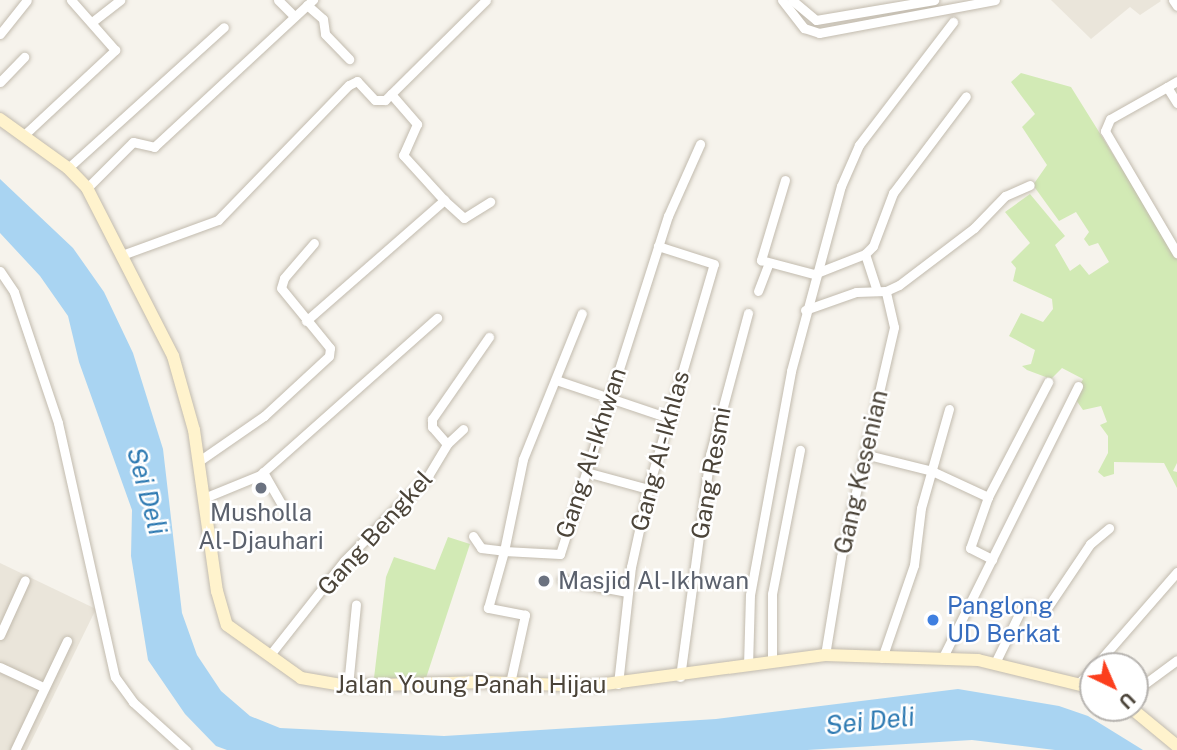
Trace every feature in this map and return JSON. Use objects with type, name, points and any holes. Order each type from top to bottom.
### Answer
[{"type":"street","points":[[0,34],[27,0]]},
{"type":"street","points":[[24,135],[115,50],[71,0]]},
{"type":"street","points":[[92,22],[120,0]]},
{"type":"street","points":[[278,0],[294,16]]},
{"type":"street","points":[[122,255],[218,220],[354,82],[375,100],[384,100],[486,0]]},
{"type":"street","points":[[782,0],[804,28],[819,33],[993,0]]},
{"type":"street","points":[[792,0],[816,20],[934,0]]},
{"type":"street","points":[[1173,0],[1177,6]]},
{"type":"street","points":[[87,188],[133,142],[154,147],[310,3],[323,19],[325,34],[349,59]]},
{"type":"street","points":[[748,666],[750,595],[805,310],[848,165],[859,145],[953,22]]},
{"type":"street","points":[[68,168],[224,27]]},
{"type":"street","points":[[0,82],[24,57]]},
{"type":"street","points":[[1177,81],[1110,120],[1105,131],[1177,253]]},
{"type":"street","points":[[1167,87],[1177,103]]},
{"type":"street","points":[[391,94],[417,124],[403,155],[444,200],[464,218],[490,202]]},
{"type":"street","points":[[785,180],[759,256],[769,263],[814,274],[865,254],[873,246],[893,193],[965,96]]},
{"type":"street","name":"Jalan Young Panah Hijau","points":[[0,119],[68,168],[87,188],[173,356],[199,461],[217,591],[227,625],[301,678],[348,686],[510,682],[618,684],[825,655],[995,663],[1079,683]]},
{"type":"street","name":"Gang Al-Ikhwan","points":[[503,551],[560,554],[658,246],[700,144]]},
{"type":"street","points":[[805,310],[876,288],[886,291],[974,228],[1006,196],[1030,184]]},
{"type":"street","points":[[306,321],[444,200]]},
{"type":"street","points":[[199,461],[264,416],[329,356],[330,348],[306,321],[280,283],[314,243]]},
{"type":"street","name":"Gang Al-Ikhlas","points":[[618,684],[628,592],[648,489],[666,417],[714,264],[658,246]]},
{"type":"street","points":[[865,254],[876,288]]},
{"type":"street","points":[[758,291],[769,263]]},
{"type":"street","points":[[0,271],[14,292],[58,423],[115,677],[134,702],[186,750]]},
{"type":"street","name":"Gang Kesenian","points":[[825,655],[864,454],[894,327],[886,291]]},
{"type":"street","points":[[510,682],[525,615],[488,608],[523,459],[582,313]]},
{"type":"street","name":"Gang Resmi","points":[[680,677],[710,455],[748,313]]},
{"type":"street","points":[[204,498],[263,472],[436,318]]},
{"type":"street","name":"Gang Bengkel","points":[[269,656],[344,561],[428,476],[447,444],[432,428],[432,419],[489,337]]},
{"type":"street","points":[[556,380],[608,400],[666,417]]},
{"type":"street","points":[[992,559],[970,548],[988,497],[1048,382]]},
{"type":"street","points":[[942,659],[1041,453],[1078,386]]},
{"type":"street","points":[[882,658],[914,565],[932,471],[949,409]]},
{"type":"street","points":[[447,444],[463,429]]},
{"type":"street","points":[[772,661],[772,594],[800,450]]},
{"type":"street","points":[[864,454],[932,471],[988,497]]},
{"type":"street","points":[[263,472],[286,512]]},
{"type":"street","points":[[586,472],[648,489]]},
{"type":"street","points":[[995,663],[1022,608],[1028,605],[1045,611],[1090,544],[1109,528]]},
{"type":"street","points":[[473,536],[481,548],[503,551]]},
{"type":"street","points":[[1107,652],[1177,572]]},
{"type":"street","points":[[0,635],[25,580]]},
{"type":"street","points":[[562,580],[628,592]]},
{"type":"street","points":[[348,686],[356,604]]},
{"type":"street","points":[[15,750],[67,641]]},
{"type":"street","points":[[1149,681],[1177,660]]},
{"type":"street","points":[[0,667],[43,687]]},
{"type":"street","points":[[1149,721],[1175,739]]},
{"type":"shaded area","points":[[1051,0],[1161,1],[1140,15],[1130,7],[1091,39]]},
{"type":"shaded area","points":[[0,563],[96,609],[27,750],[0,750]]},
{"type":"green space","points":[[1021,73],[1071,87],[1177,257],[1177,463],[1173,471],[1177,472],[1177,488],[1164,463],[1114,462],[1114,474],[1104,477],[1098,472],[1108,453],[1108,436],[1100,425],[1107,422],[1101,406],[1083,410],[1074,397],[1083,379],[1062,368],[1051,379],[1027,370],[1022,366],[1031,364],[1035,350],[1009,336],[1021,313],[1043,322],[1053,309],[1052,299],[1013,281],[1016,268],[1011,262],[1030,243],[1005,212],[1030,194],[1065,236],[1055,245],[1070,271],[1080,264],[1089,275],[1109,262],[1098,243],[1089,246],[1084,239],[1089,232],[1076,212],[1059,221],[1033,185],[1047,165],[1022,127],[1035,114],[1011,82]]},
{"type":"green space","points":[[448,537],[470,544],[426,678],[374,678],[386,577],[394,557],[435,570]]},
{"type":"water","name":"Sei Deli","points":[[0,179],[73,248],[104,292],[133,353],[163,449],[182,613],[197,655],[221,691],[250,716],[280,728],[444,736],[716,719],[958,689],[1059,706],[1079,713],[1079,722],[1098,722],[1143,750],[1055,750],[972,740],[807,750],[227,750],[216,746],[185,714],[148,660],[131,556],[132,510],[79,362],[68,316],[40,276],[0,233]]},
{"type":"place","name":"Musholla Al-Djauhari","points":[[261,488]]},
{"type":"place","name":"Masjid Al-Ikhwan","points":[[544,581]]},
{"type":"place","name":"Panglong UD Berkat","points":[[933,620]]}]
